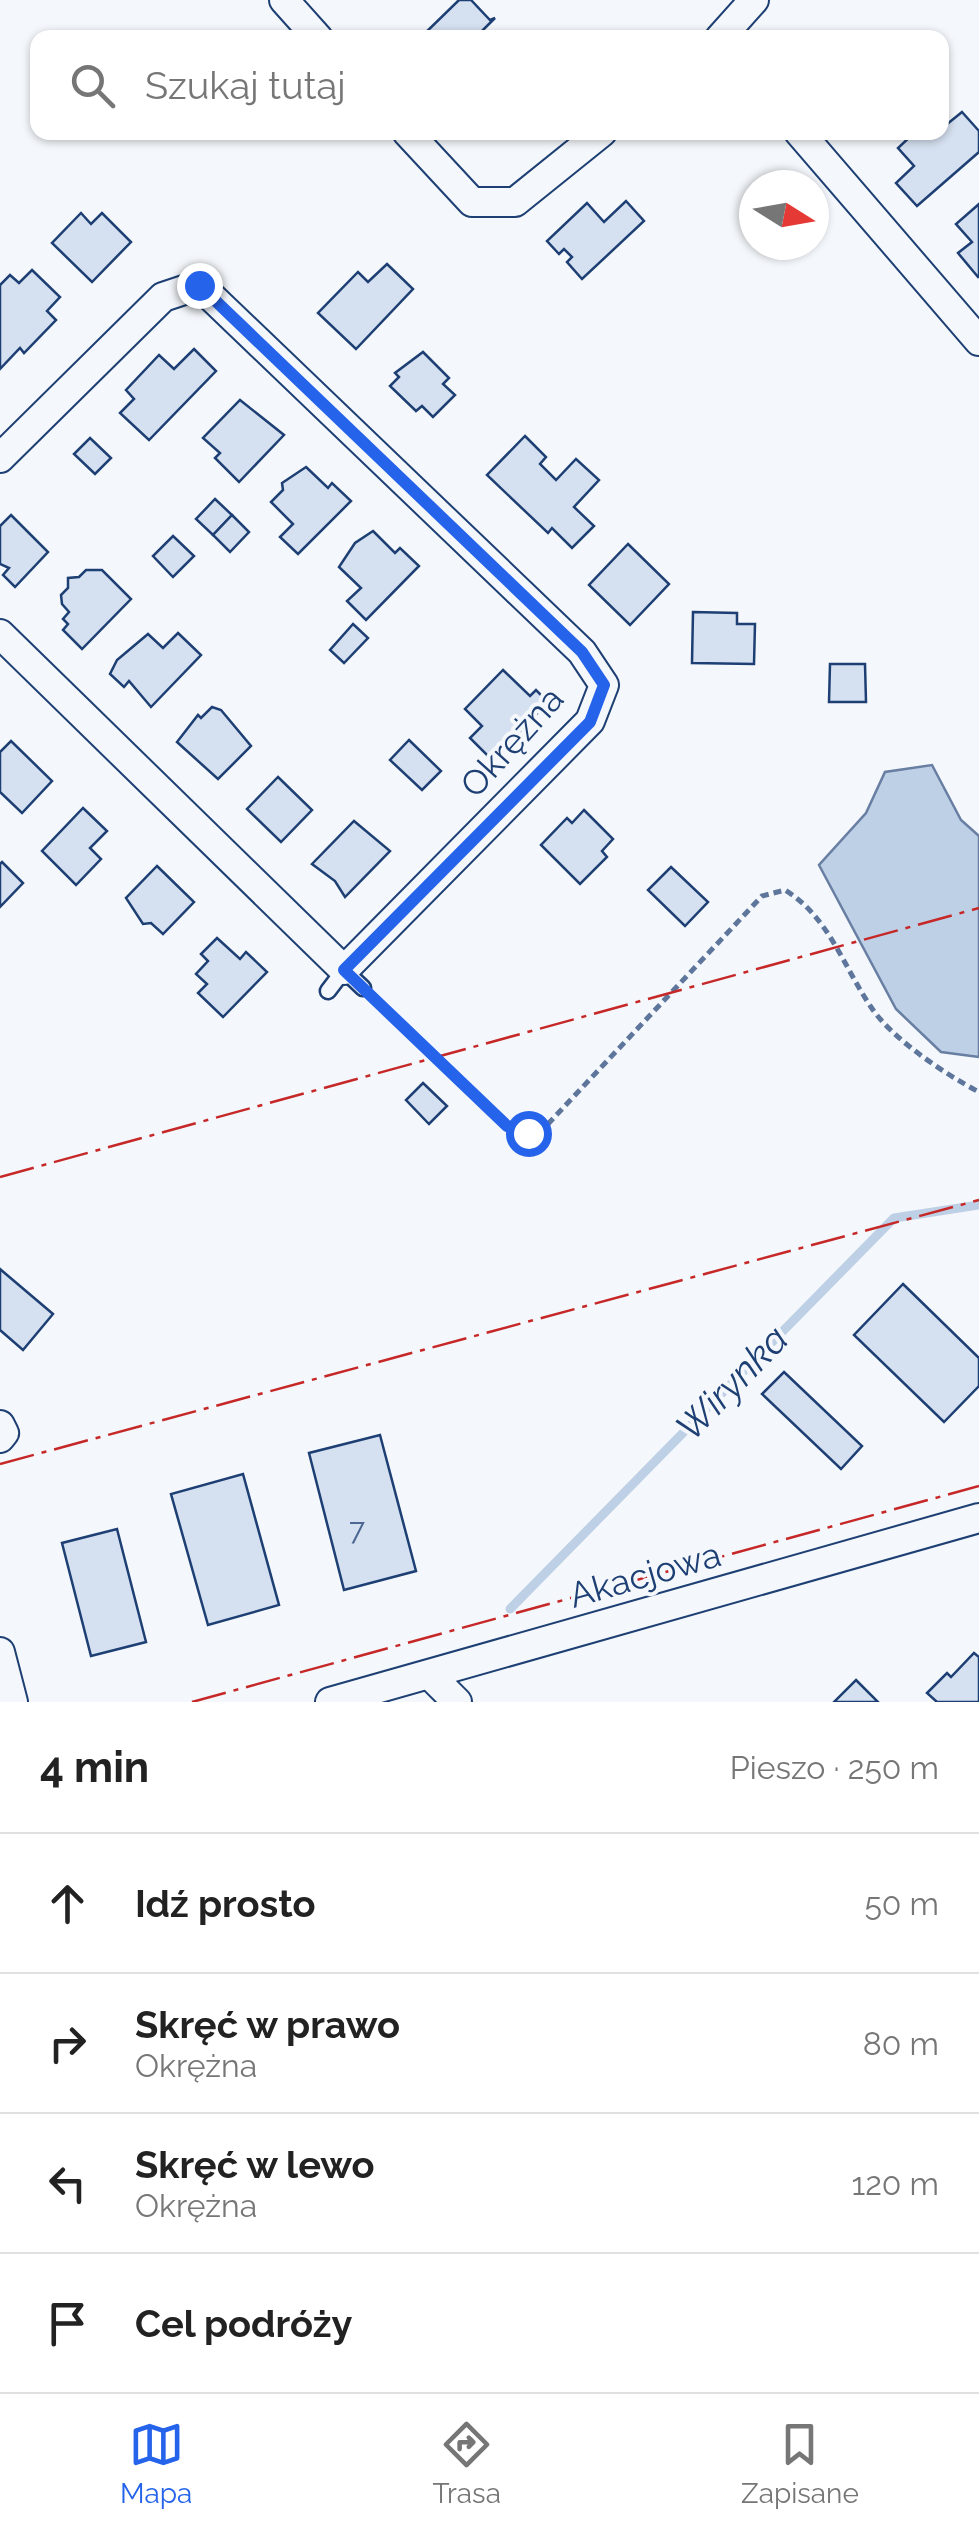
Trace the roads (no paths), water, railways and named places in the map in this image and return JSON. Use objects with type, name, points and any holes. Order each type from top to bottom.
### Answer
[{"type":"street","points":[[284,0],[311,30]]},
{"type":"street","points":[[727,30],[754,0]]},
{"type":"street","points":[[414,140],[472,202],[516,202],[592,140]]},
{"type":"street","points":[[806,140],[979,341]]},
{"type":"street","name":"Okrężna","points":[[0,458],[164,296],[199,285],[582,652],[604,685],[590,722],[345,983],[0,634]]},
{"type":"street","points":[[0,1425],[4,1433],[0,1438]]},
{"type":"street","name":"Akacjowa","points":[[330,1702],[979,1518]]},
{"type":"street","points":[[0,1652],[13,1702]]},
{"type":"street","points":[[430,1675],[456,1702]]},
{"type":"water","points":[[932,765],[961,820],[979,836],[979,1057],[941,1052],[896,1009],[819,865],[866,813],[885,772]]},
{"type":"waterway","name":"Wirynka","points":[[510,1609],[894,1218],[979,1205]]}]
